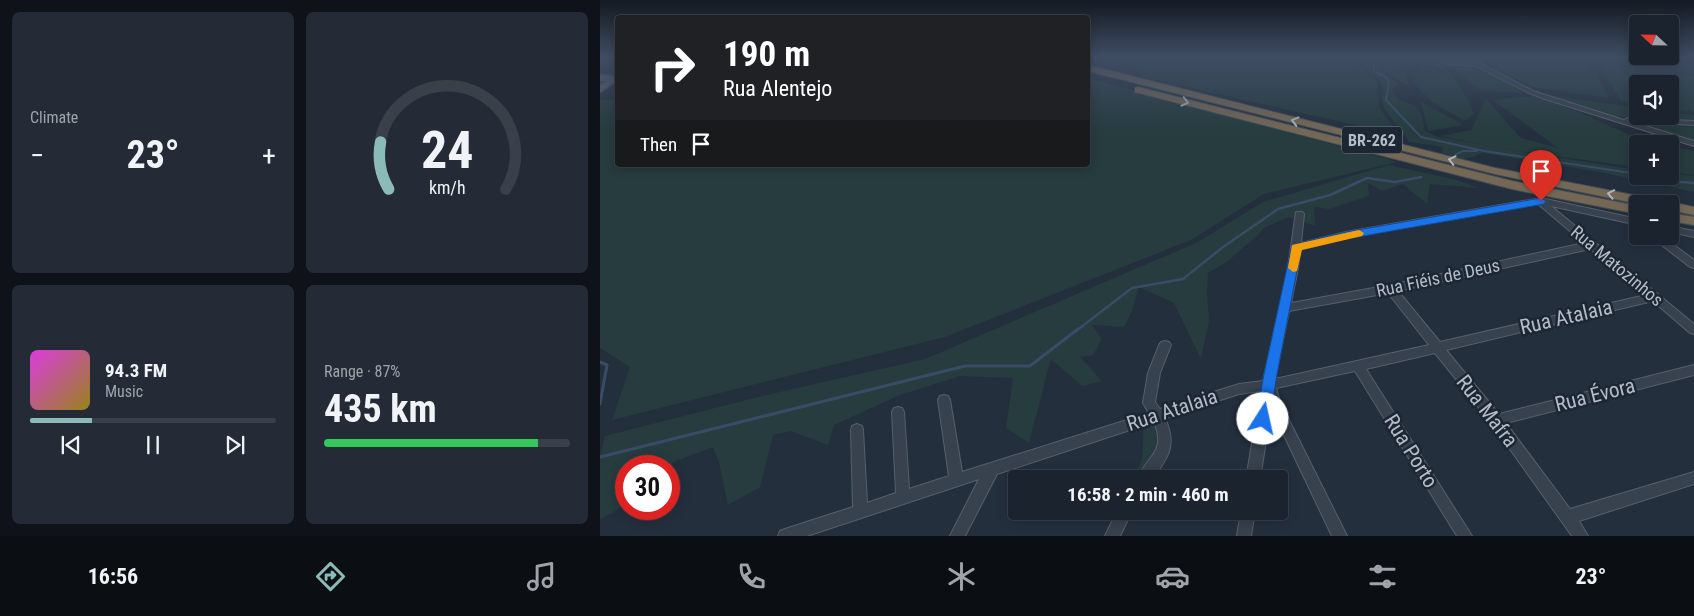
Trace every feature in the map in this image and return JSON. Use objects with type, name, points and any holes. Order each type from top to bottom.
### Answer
[{"type":"highway","name":"BR-262","points":[[1111,82],[1629,217]]},
{"type":"highway","name":"BR-262","points":[[1144,82],[1486,168],[1629,198]]},
{"type":"highway","points":[[1679,208],[1694,210]]},
{"type":"highway","points":[[1679,218],[1694,221]]},
{"type":"main road","points":[[600,89],[610,82]]},
{"type":"street","points":[[1514,82],[1531,92],[1694,144]]},
{"type":"street","points":[[1613,119],[1694,124]]},
{"type":"street","points":[[1296,247],[1346,235],[1541,201],[1629,218]]},
{"type":"street","name":"Rua Matozinhos","points":[[1541,201],[1694,330]]},
{"type":"street","points":[[1255,470],[1296,247],[1300,214]]},
{"type":"street","points":[[1679,231],[1694,234]]},
{"type":"street","name":"Rua Fiéis de Deus","points":[[1284,308],[1390,289],[1592,245]]},
{"type":"street","points":[[1667,245],[1694,265]]},
{"type":"street","name":"Rua Mafra","points":[[1390,289],[1496,420],[1582,536]]},
{"type":"street","name":"Rua Atalaia","points":[[785,536],[860,510],[991,471],[1158,414],[1239,389],[1269,385],[1358,366],[1655,297]]},
{"type":"street","points":[[1150,470],[1164,451],[1165,431],[1158,414],[1150,403],[1154,373],[1165,345]]},
{"type":"street","name":"Rua Porto","points":[[1358,366],[1465,536]]},
{"type":"street","name":"Rua Évora","points":[[1496,420],[1694,370]]},
{"type":"street","points":[[1269,385],[1274,402],[1340,536]]},
{"type":"street","points":[[944,400],[956,480]]},
{"type":"street","points":[[898,412],[903,497]]},
{"type":"street","points":[[857,430],[860,510]]},
{"type":"street","points":[[957,536],[991,471]]},
{"type":"street","points":[[1567,517],[1694,478]]},
{"type":"street","points":[[1112,536],[1120,520]]},
{"type":"street","points":[[1244,536],[1247,520]]},
{"type":"green space","points":[[1090,82],[1103,82],[1397,162],[1264,194],[1191,240],[945,337],[612,420],[630,367],[600,348],[600,100],[615,100],[615,167],[1090,167]]},
{"type":"green space","points":[[1165,82],[1377,82],[1379,107],[1399,135]]},
{"type":"green space","points":[[1379,82],[1397,82],[1400,84],[1393,89],[1397,98],[1413,105],[1419,110],[1425,131],[1435,136],[1488,146],[1440,136],[1471,130],[1486,99],[1521,138],[1558,148],[1493,100],[1535,96],[1581,113],[1630,135],[1629,166],[1497,148],[1629,169],[1629,178],[1483,153],[1463,160],[1442,153],[1443,147],[1409,142],[1384,108],[1383,88]]},
{"type":"green space","points":[[1413,82],[1457,82],[1468,99],[1474,114],[1465,121],[1432,102]]},
{"type":"green space","points":[[1470,82],[1506,82],[1524,93],[1481,91]]},
{"type":"green space","points":[[1523,82],[1600,82],[1609,98],[1533,87]]},
{"type":"green space","points":[[1610,82],[1629,82],[1629,102],[1621,101]]},
{"type":"green space","points":[[1679,82],[1694,82],[1694,112],[1679,110]]},
{"type":"green space","points":[[1532,90],[1549,95],[1629,107],[1629,117],[1610,116]]},
{"type":"green space","points":[[1421,102],[1464,125],[1428,131]]},
{"type":"green space","points":[[1679,113],[1694,115],[1694,121],[1679,120]]},
{"type":"green space","points":[[1641,125],[1694,127],[1694,140]]},
{"type":"green space","points":[[1679,148],[1694,151],[1694,175],[1679,173]]},
{"type":"green space","points":[[1389,165],[1457,180],[1479,188],[1430,184],[1427,204],[1403,184],[1382,191],[1368,183],[1369,196],[1329,209],[1314,207],[1315,226],[1289,217],[1264,228],[1228,261],[1208,273],[1209,321],[1201,359],[1174,303],[1139,287],[1132,311],[1124,327],[1092,325],[1102,339],[1093,355],[1080,357],[1102,381],[1082,386],[1051,359],[1029,443],[1006,428],[1013,378],[960,376],[900,395],[834,425],[828,445],[791,431],[773,435],[760,487],[728,505],[719,462],[713,447],[680,459],[680,455],[615,455],[615,511],[600,519],[600,457],[605,436],[758,397],[925,359],[1196,243],[1263,202]]},
{"type":"green space","points":[[1679,174],[1694,176],[1694,192],[1661,185],[1679,185]]},
{"type":"green space","points":[[1156,422],[1161,436],[1158,450],[1144,470],[1137,470],[1142,459],[1144,425]]},
{"type":"waterway","points":[[1388,82],[1386,100],[1421,137],[1484,151],[1629,173]]},
{"type":"waterway","points":[[1455,155],[1463,151],[1477,151]]},
{"type":"waterway","points":[[1076,331],[1132,288],[1183,279],[1223,247],[1278,209],[1330,195],[1367,178],[1395,182],[1421,177]]},
{"type":"waterway","points":[[1679,182],[1694,183]]},
{"type":"waterway","points":[[600,457],[965,366],[1030,366],[1078,329]]},
{"type":"waterway","points":[[600,362],[607,365],[600,404]]},
{"type":"slow traffic","points":[[1293,268],[1296,247],[1359,233]]},
{"type":"route","points":[[1263,419],[1270,374],[1296,247],[1346,235],[1541,201]]}]
